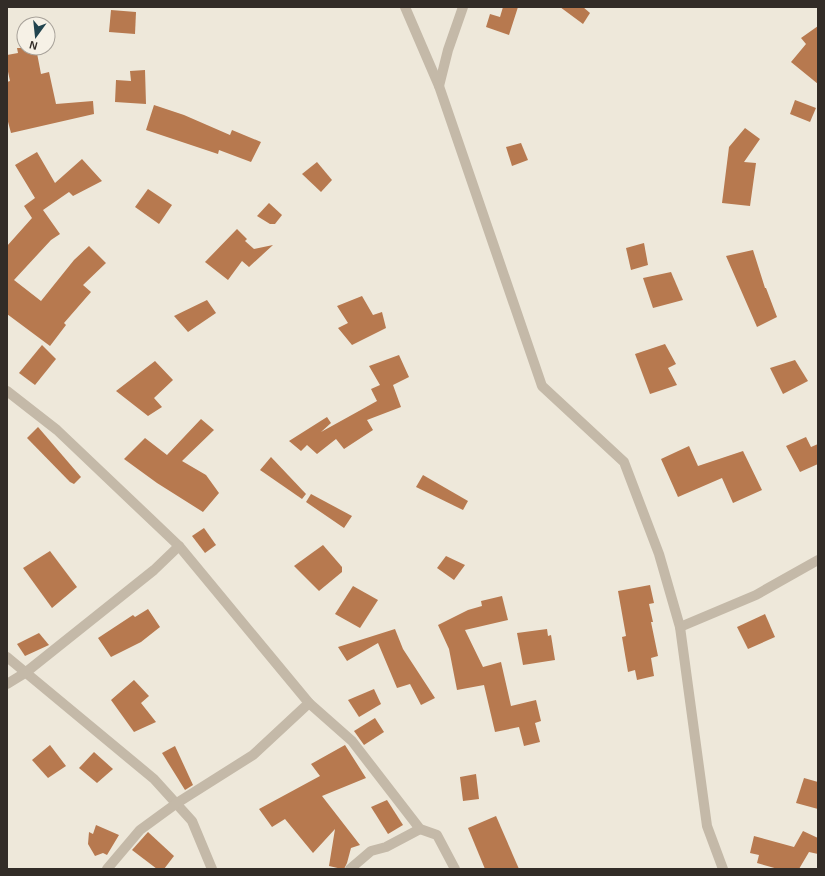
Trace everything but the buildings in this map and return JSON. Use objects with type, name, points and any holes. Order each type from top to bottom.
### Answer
[{"type":"street","points":[[405,7],[439,86],[542,386],[624,462],[659,554],[680,627],[707,826],[723,869]]},
{"type":"street","points":[[439,86],[448,50],[463,7]]},
{"type":"street","points":[[7,391],[57,430],[179,546],[308,703],[352,741],[420,829],[437,835],[456,869]]},
{"type":"street","points":[[7,684],[25,673],[154,570],[179,546]]},
{"type":"street","points":[[680,627],[756,595],[818,560]]},
{"type":"street","points":[[7,657],[154,779],[192,821],[212,869]]},
{"type":"street","points":[[107,869],[140,830],[177,803],[253,755],[308,703]]},
{"type":"street","points":[[350,869],[370,851],[386,847],[420,829]]}]
